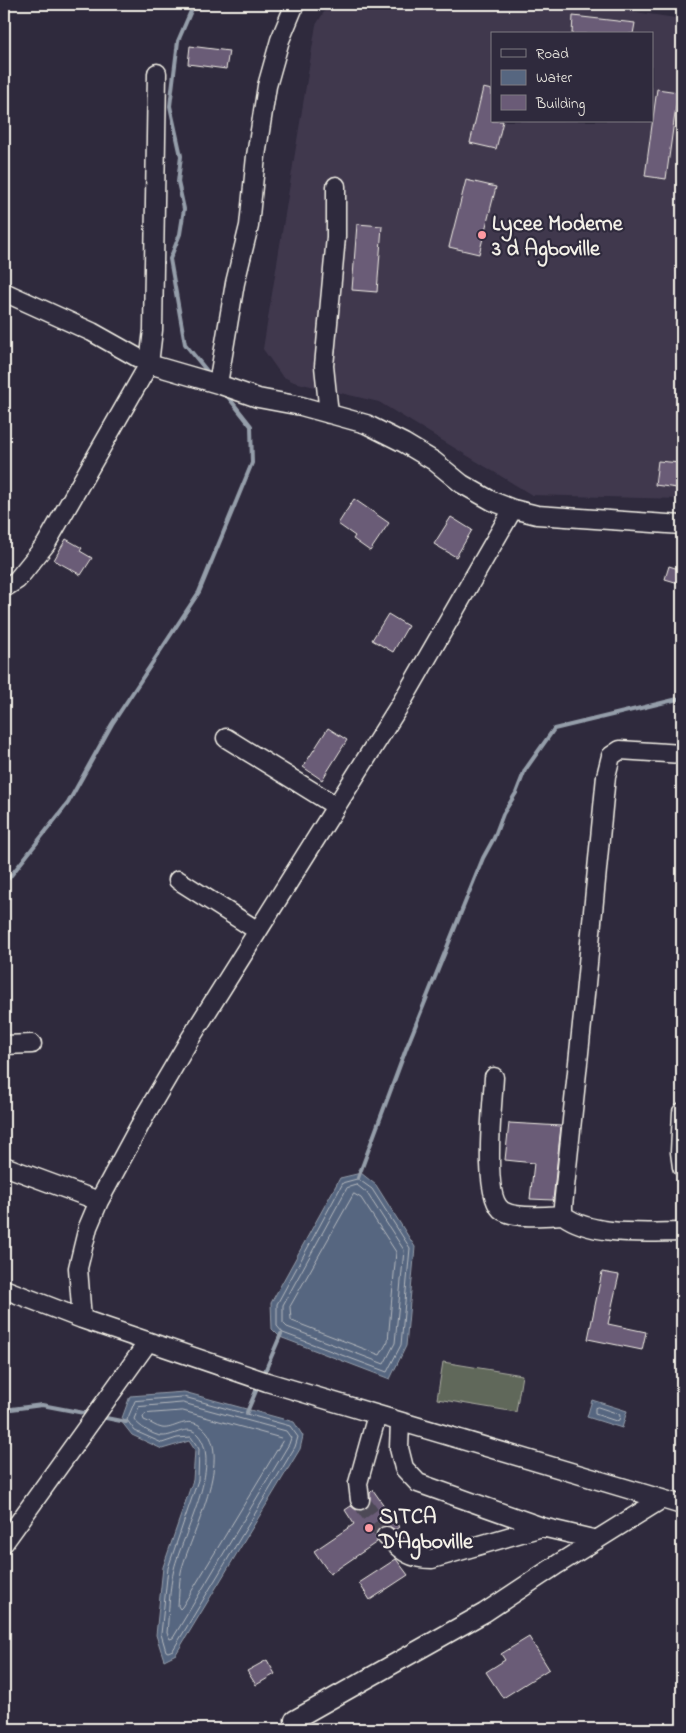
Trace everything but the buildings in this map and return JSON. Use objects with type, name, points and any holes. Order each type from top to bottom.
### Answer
[{"type":"street","points":[[218,384],[235,283],[248,226],[267,86],[280,40],[295,4]]},
{"type":"street","points":[[4,587],[17,580],[46,544],[149,364],[153,330],[157,73]]},
{"type":"street","points":[[329,414],[324,366],[336,237],[336,186]]},
{"type":"street","points":[[4,292],[92,332],[149,364],[258,398],[301,406],[366,424],[434,461],[462,484],[492,501],[513,509],[536,514],[682,525]]},
{"type":"street","points":[[82,1319],[78,1268],[88,1227],[99,1201],[171,1072],[403,700],[513,509]]},
{"type":"street","points":[[226,738],[336,806]]},
{"type":"street","points":[[563,1215],[562,1206],[606,776],[611,756],[620,750],[682,754]]},
{"type":"street","points":[[178,880],[258,931]]},
{"type":"street","points":[[4,1045],[32,1044]]},
{"type":"street","points":[[494,1077],[489,1173],[493,1197],[498,1208],[504,1212],[527,1216],[563,1215],[590,1228],[635,1232],[682,1232]]},
{"type":"street","points":[[682,1112],[680,1152],[682,1166]]},
{"type":"street","points":[[4,1166],[99,1201]]},
{"type":"street","points":[[4,1289],[82,1319],[267,1382],[682,1505]]},
{"type":"street","points":[[4,1543],[148,1342]]},
{"type":"street","points":[[360,1500],[358,1484],[377,1415]]},
{"type":"street","points":[[400,1422],[399,1448],[404,1468],[418,1483],[542,1527],[597,1540]]},
{"type":"street","points":[[294,1720],[484,1613],[662,1499]]},
{"type":"street","points":[[386,1536],[401,1550],[418,1559],[432,1559],[542,1527]]},
{"type":"shaded area","name":"Lycee Moderne 3 d Agboville","points":[[329,4],[582,4],[682,19],[682,499],[532,495],[379,402],[294,382],[282,376],[263,349],[316,25]]},
{"type":"green space","points":[[443,1362],[522,1375],[516,1412],[437,1399]]},
{"type":"water","points":[[361,1173],[376,1185],[415,1247],[406,1346],[390,1379],[280,1337],[272,1329],[271,1303],[340,1178]]},
{"type":"water","points":[[184,1392],[294,1422],[303,1436],[300,1449],[176,1654],[164,1660],[156,1635],[163,1567],[193,1480],[195,1450],[189,1441],[162,1449],[132,1435],[121,1421],[130,1396]]},
{"type":"water","points":[[592,1400],[627,1411],[622,1428],[587,1417]]},
{"type":"waterway","points":[[194,4],[178,41],[170,106],[181,156],[178,182],[184,209],[180,234],[170,259],[185,344],[211,376]]},
{"type":"waterway","points":[[9,878],[68,803],[112,724],[199,592],[252,463],[251,426],[225,393]]},
{"type":"waterway","points":[[358,1178],[406,1049],[483,858],[494,838],[503,814],[516,793],[525,770],[554,729],[682,698]]},
{"type":"waterway","points":[[263,1376],[281,1334]]},
{"type":"waterway","points":[[247,1412],[259,1384]]},
{"type":"waterway","points":[[4,1410],[42,1405],[89,1414]]},
{"type":"waterway","points":[[101,1417],[126,1422]]},
{"type":"tunnel","points":[[360,1500],[386,1536]]},
{"type":"place","name":"Lycee Moderne 3 d Agboville","points":[[482,235]]},
{"type":"place","name":"SITCA D'Agboville","points":[[369,1528]]}]
